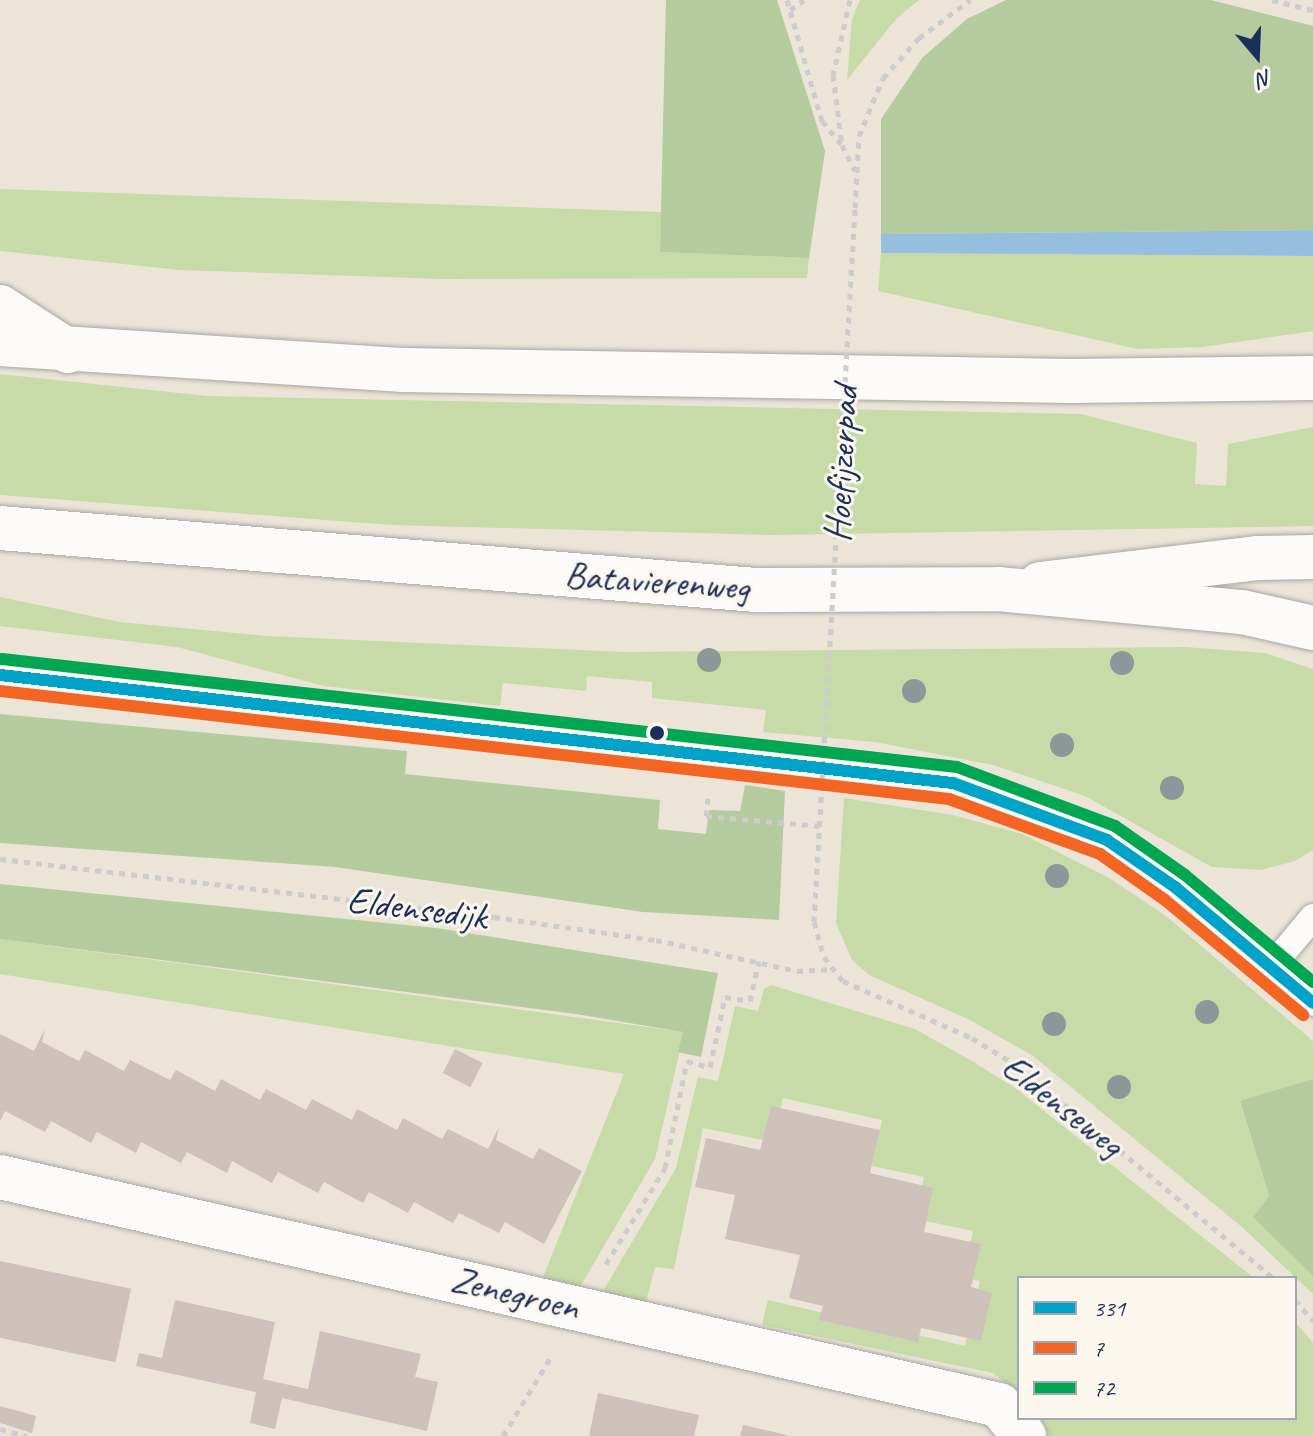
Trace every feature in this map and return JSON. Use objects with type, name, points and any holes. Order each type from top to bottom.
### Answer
[{"type":"main road","points":[[0,307],[68,351]]},
{"type":"main road","points":[[0,344],[68,351],[404,370],[1071,381],[1313,378]]},
{"type":"main road","name":"Batavierenweg","points":[[0,528],[755,590],[998,589],[1258,558],[1313,557]]},
{"type":"main road","points":[[998,589],[1242,612],[1313,628]]},
{"type":"main road","name":"Zenegroen","points":[[0,1177],[999,1405],[1022,1432]]},
{"type":"lane","points":[[0,675],[953,783],[1107,840],[1175,887],[1313,1003]]},
{"type":"lane","points":[[1272,966],[1313,917]]},
{"type":"path","points":[[787,0],[822,121],[842,145],[856,172]]},
{"type":"path","points":[[790,10],[804,0]]},
{"type":"path","points":[[842,145],[833,75],[850,0]]},
{"type":"path","name":"Hoefijzerpad","points":[[831,969],[814,922],[859,136],[883,78],[919,38],[970,0]]},
{"type":"path","points":[[1272,0],[1313,10]]},
{"type":"path","points":[[706,816],[821,826]]},
{"type":"path","name":"Eldensedijk","points":[[0,859],[494,917],[759,961],[797,971],[831,969]]},
{"type":"path","points":[[503,1436],[665,1168],[687,1061],[710,1067],[725,997],[750,1001],[759,961]]},
{"type":"path","name":"Eldenseweg","points":[[831,969],[856,989],[972,1038],[1018,1066],[1271,1276]]},
{"type":"path","points":[[1297,1302],[1313,1321]]},
{"type":"path","points":[[0,1429],[27,1436]]},
{"type":"green space","points":[[666,0],[777,0],[825,151],[809,258],[660,252]]},
{"type":"green space","points":[[860,0],[919,0],[896,19],[847,80],[852,19]]},
{"type":"green space","points":[[1006,0],[1211,0],[1313,26],[1313,230],[881,234],[881,119],[923,57],[967,19]]},
{"type":"green space","points":[[0,189],[661,212],[660,252],[809,258],[807,278],[444,279],[180,270],[0,251]]},
{"type":"green space","points":[[881,253],[1313,256],[1313,331],[1202,347],[1138,349],[878,291]]},
{"type":"green space","points":[[0,374],[207,396],[1081,414],[1197,443],[1195,484],[1226,486],[1228,444],[1313,427],[1313,526],[769,535],[391,525],[0,495]]},
{"type":"green space","points":[[0,597],[120,622],[266,636],[624,652],[1185,647],[1265,653],[1313,669],[1313,850],[1295,861],[1261,870],[1212,867],[1085,796],[993,765],[875,742],[763,732],[766,710],[652,698],[652,682],[587,676],[586,691],[503,683],[500,706],[324,686],[177,647],[0,626]]},
{"type":"green space","points":[[0,714],[407,751],[405,774],[660,800],[658,829],[706,834],[709,810],[740,811],[745,785],[785,791],[779,920],[643,912],[335,867],[0,843]]},
{"type":"green space","points":[[844,798],[953,815],[1022,834],[1109,878],[1166,916],[1313,1041],[1313,1079],[1240,1102],[1269,1196],[1253,1217],[1313,1276],[1313,1294],[1242,1227],[1033,1056],[970,1020],[869,975],[852,960],[836,923]]},
{"type":"green space","points":[[0,884],[436,928],[718,973],[701,1057],[678,1052],[683,1032],[576,1014],[0,939]]},
{"type":"green space","points":[[0,939],[684,1032],[655,1159],[577,1292],[540,1285],[624,1074],[0,974]]},
{"type":"green space","points":[[771,985],[915,1029],[970,1060],[1015,1088],[1251,1276],[1017,1276],[1017,1391],[993,1373],[762,1325],[768,1300],[965,1346],[980,1281],[963,1277],[973,1231],[916,1219],[924,1177],[872,1166],[882,1120],[783,1098],[773,1142],[703,1128],[674,1269],[655,1267],[645,1305],[600,1296],[676,1168],[698,1077],[718,1081],[735,1006],[758,1011],[764,989]]},
{"type":"green space","points":[[1313,1079],[1313,1276],[1253,1217],[1269,1196],[1240,1101]]},
{"type":"green space","points":[[1297,1324],[1313,1343],[1313,1436],[1049,1436],[1041,1420],[1297,1420]]},
{"type":"water","points":[[1313,230],[1313,256],[881,253],[881,234]]},
{"type":"building","points":[[45,1029],[42,1042],[79,1061],[85,1050],[124,1071],[130,1060],[170,1080],[176,1070],[215,1091],[221,1079],[260,1100],[266,1089],[306,1110],[312,1099],[352,1120],[357,1109],[397,1130],[403,1118],[442,1139],[448,1129],[488,1149],[499,1127],[496,1140],[533,1159],[539,1148],[582,1171],[544,1244],[505,1222],[499,1233],[459,1213],[453,1223],[414,1202],[408,1213],[369,1192],[363,1203],[324,1182],[318,1193],[278,1172],[272,1183],[232,1161],[227,1173],[187,1152],[181,1163],[141,1142],[136,1153],[97,1132],[91,1143],[51,1121],[45,1132],[5,1111],[0,1121],[0,1034],[34,1051]]},
{"type":"building","points":[[455,1049],[483,1063],[470,1087],[443,1073]]},
{"type":"building","points":[[771,1106],[880,1130],[870,1173],[933,1188],[924,1232],[981,1244],[971,1287],[992,1293],[981,1341],[921,1328],[918,1342],[819,1320],[823,1306],[789,1298],[800,1255],[725,1239],[735,1195],[695,1187],[706,1138],[760,1150]]},
{"type":"building","points":[[0,1261],[131,1289],[115,1362],[0,1338]]},
{"type":"building","points":[[175,1300],[275,1322],[263,1379],[285,1384],[308,1389],[320,1331],[421,1354],[415,1377],[438,1382],[427,1431],[282,1398],[275,1429],[250,1423],[256,1392],[136,1366],[139,1353],[162,1358]]},
{"type":"building","points":[[598,1393],[699,1415],[694,1436],[589,1436]]},
{"type":"building","points":[[0,1406],[36,1416],[32,1433],[0,1423]]},
{"type":"building","points":[[743,1425],[787,1435],[787,1436],[740,1436]]},
{"type":"transit line","name":"72","points":[[2,659],[957,767],[1115,826],[1185,875],[1313,982]]},
{"type":"transit line","name":"331","points":[[0,675],[953,783],[1107,840],[1175,887],[1313,1003]]},
{"type":"transit line","name":"7","points":[[0,691],[949,799],[1100,854],[1165,900],[1303,1015]]}]
